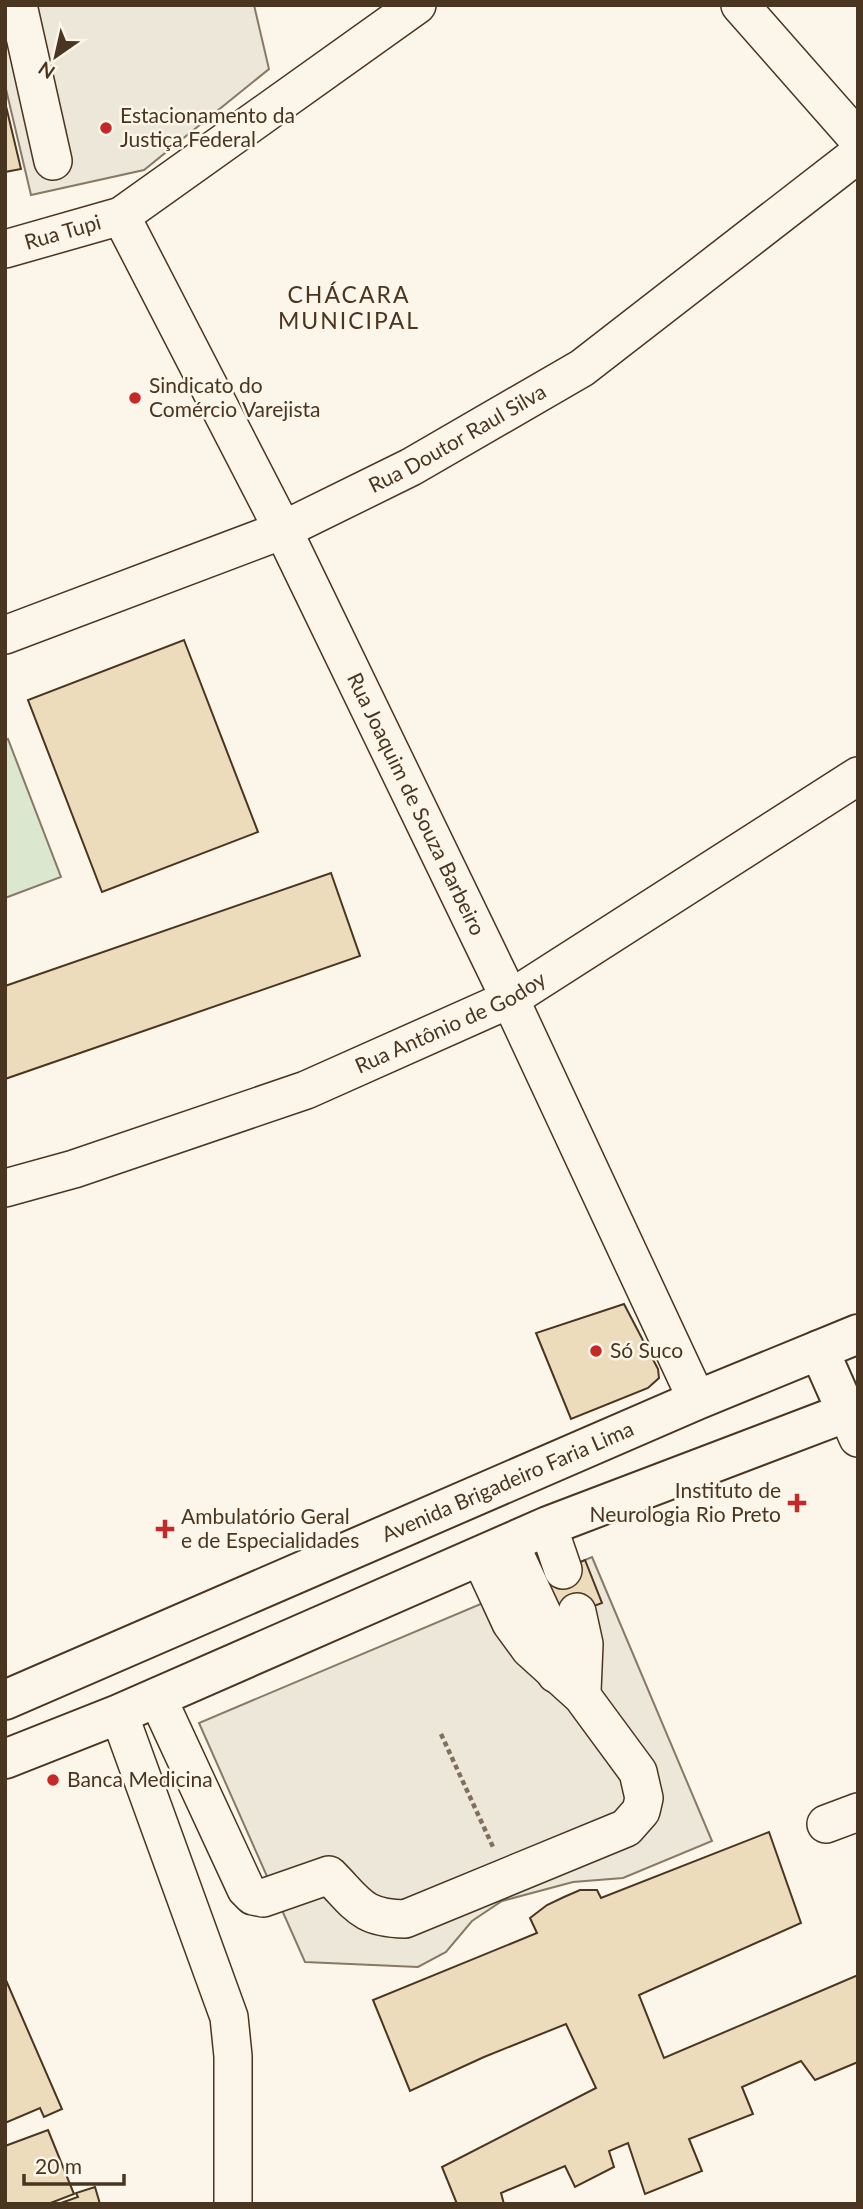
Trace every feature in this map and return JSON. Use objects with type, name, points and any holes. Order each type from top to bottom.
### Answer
[{"type":"main road","name":"Avenida Brigadeiro Faria Lima","points":[[5,1700],[697,1400],[858,1334]]},
{"type":"main road","points":[[5,1759],[119,1714],[548,1526],[854,1420],[819,1350]]},
{"type":"street","points":[[18,5],[50,146]]},
{"type":"street","name":"Rua Tupi","points":[[5,249],[121,216],[417,5]]},
{"type":"street","points":[[740,5],[858,139]]},
{"type":"street","name":"Rua Doutor Raul Silva","points":[[5,635],[283,530],[411,467],[582,368],[858,154]]},
{"type":"street","name":"Rua Joaquim de Souza Barbeiro","points":[[121,216],[283,530],[510,999],[697,1400]]},
{"type":"street","name":"Rua Antônio de Godoy","points":[[5,1188],[74,1169],[306,1090],[510,999],[858,776]]},
{"type":"street","points":[[548,1526],[563,1570]]},
{"type":"street","points":[[157,1697],[246,1889],[253,1896],[263,1898],[329,1875],[368,1914],[405,1919],[626,1828],[641,1811],[645,1798],[638,1772],[569,1685],[530,1649],[511,1623],[495,1550]]},
{"type":"street","points":[[569,1685],[584,1644],[577,1612]]},
{"type":"street","points":[[119,1714],[229,2017],[233,2056],[233,2204]]},
{"type":"path","points":[[441,1734],[507,1877]]},
{"type":"green space","points":[[8,739],[61,877],[5,898],[5,740]]},
{"type":"shaded area","name":"Estacionamento da Justiça Federal","points":[[5,5],[254,5],[269,69],[144,170],[31,195],[5,85]]},
{"type":"shaded area","points":[[592,1557],[712,1841],[623,1878],[573,1882],[502,1901],[472,1921],[446,1952],[418,1967],[305,1962],[199,1723]]},
{"type":"building","points":[[5,102],[21,169],[5,172]]},
{"type":"building","points":[[184,640],[258,832],[102,892],[28,700]]},
{"type":"building","points":[[331,873],[360,956],[5,1079],[5,986]]},
{"type":"building","name":"Só Suco","points":[[624,1304],[658,1369],[659,1378],[648,1388],[571,1419],[536,1333]]},
{"type":"building","points":[[585,1560],[602,1603],[552,1622],[535,1581]]},
{"type":"building","points":[[769,1832],[801,1923],[639,1995],[664,2058],[858,1975],[858,2062],[815,2080],[801,2061],[742,2087],[753,2114],[689,2139],[702,2171],[645,2194],[628,2143],[609,2151],[614,2167],[575,2187],[565,2166],[501,2193],[504,2204],[457,2204],[442,2167],[596,2088],[566,2024],[410,2091],[373,2000],[537,1933],[530,1918],[547,1905],[580,1890],[597,1890],[601,1898]]},
{"type":"building","points":[[5,1978],[62,2109],[44,2117],[40,2108],[5,2123]]},
{"type":"building","points":[[48,2130],[74,2194],[48,2204],[5,2204],[5,2146]]},
{"type":"building","points":[[95,2187],[100,2204],[58,2204],[78,2197],[76,2193]]},
{"type":"place","name":"Estacionamento da Justiça Federal","points":[[106,128]]},
{"type":"place","name":"Sindicato do Comércio Varejista","points":[[135,398]]},
{"type":"place","name":"Só Suco","points":[[596,1351]]},
{"type":"place","name":"Instituto de Neurologia Rio Preto","points":[[797,1503]]},
{"type":"place","name":"Ambulatório Geral e de Especialidades","points":[[165,1529]]},
{"type":"place","name":"Banca Medicina","points":[[53,1780]]},
{"type":"district","name":"CHÁCARA MUNICIPAL","points":[[349,308]]}]
